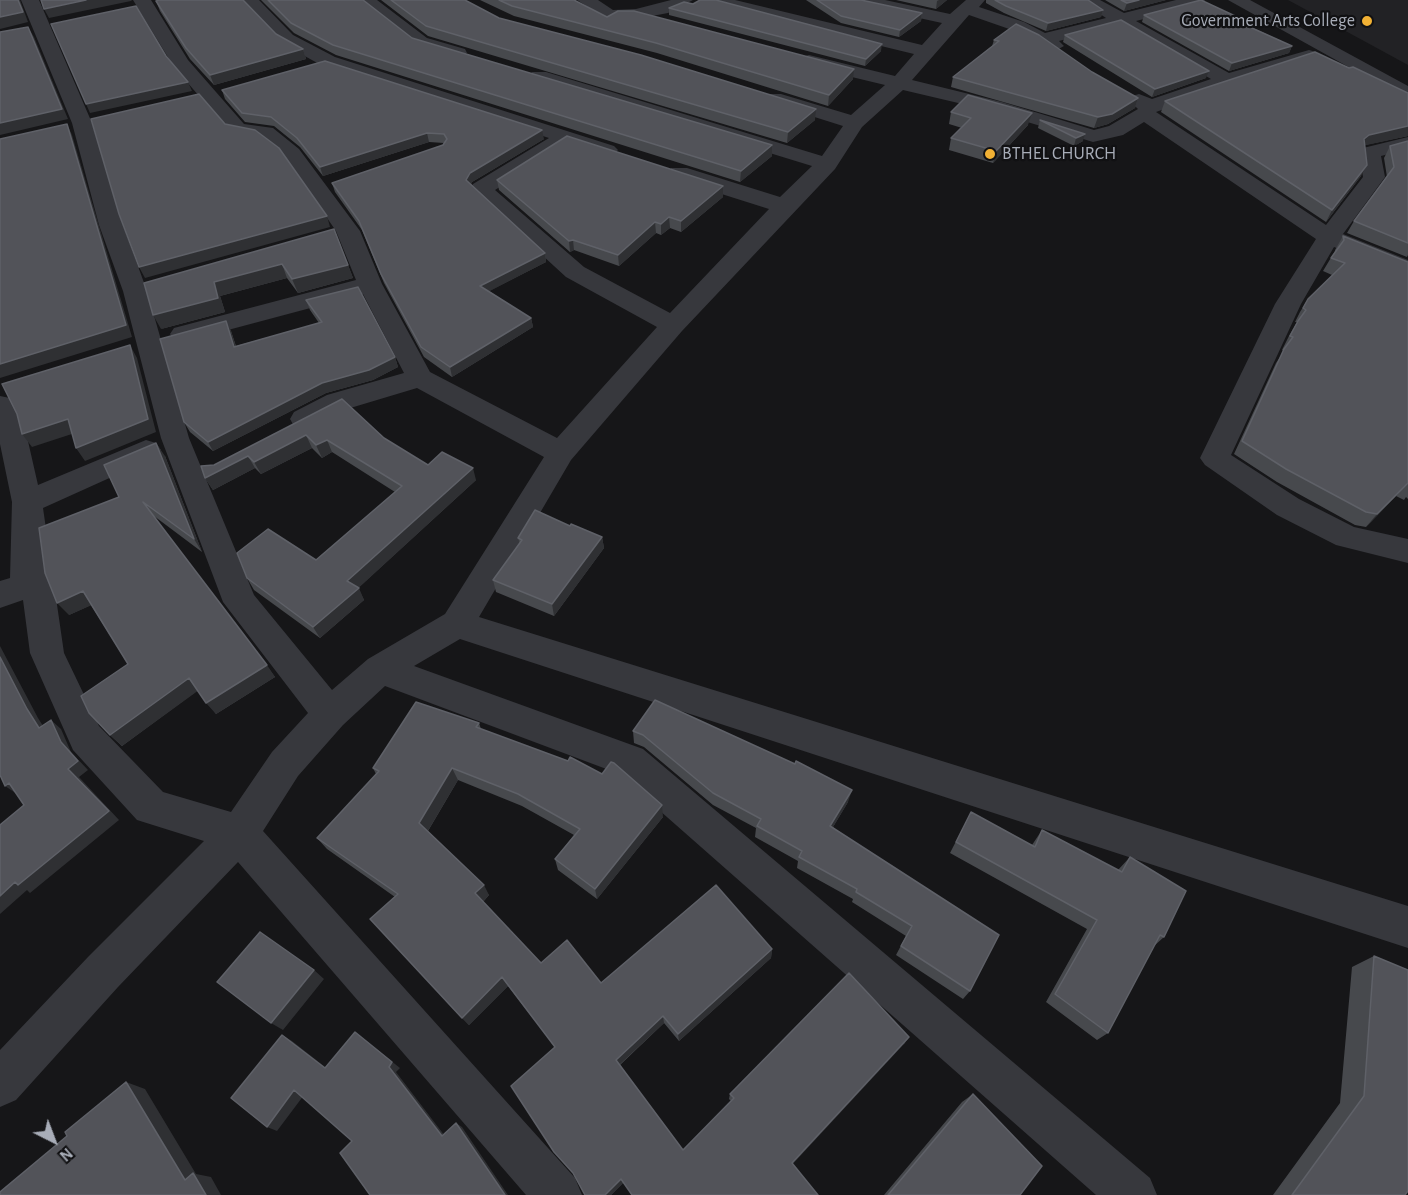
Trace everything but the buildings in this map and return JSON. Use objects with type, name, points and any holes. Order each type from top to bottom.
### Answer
[{"type":"street","points":[[30,0],[81,123],[111,225],[146,287],[136,346],[240,602],[330,714]]},
{"type":"street","points":[[249,0],[286,39],[328,61],[631,158]]},
{"type":"street","points":[[366,0],[420,42],[476,58]]},
{"type":"street","points":[[586,0],[609,15],[636,14],[669,8],[684,0]]},
{"type":"street","points":[[714,0],[927,52]]},
{"type":"street","points":[[861,0],[966,10],[1018,26],[1044,39],[1071,57]]},
{"type":"street","points":[[1088,0],[1227,80]]},
{"type":"street","points":[[1044,39],[1196,0]]},
{"type":"street","points":[[1237,0],[1408,94]]},
{"type":"street","points":[[122,12],[151,3],[182,63],[238,129],[266,132],[292,153],[318,188],[337,234],[370,284],[420,378],[561,453]]},
{"type":"street","points":[[0,1084],[103,972],[239,833],[285,764],[330,714],[380,669],[457,624],[561,453],[673,325],[784,206],[827,164],[855,123],[898,84],[966,10]]},
{"type":"street","points":[[636,14],[679,26]]},
{"type":"street","points":[[787,55],[995,106],[1093,136],[1116,131],[1147,110],[1227,80],[1328,50]]},
{"type":"street","points":[[306,67],[328,61]]},
{"type":"street","points":[[521,71],[827,164]]},
{"type":"street","points":[[185,100],[230,89]]},
{"type":"street","points":[[1123,91],[1329,237],[1408,268]]},
{"type":"street","points":[[757,93],[855,123]]},
{"type":"street","points":[[565,137],[481,189],[575,272],[673,325]]},
{"type":"street","points":[[1406,545],[1347,537],[1288,507],[1215,458],[1288,304],[1329,237],[1374,177],[1370,152],[1408,142]]},
{"type":"street","points":[[664,168],[784,206]]},
{"type":"street","points":[[318,188],[340,181]]},
{"type":"street","points":[[136,346],[370,284]]},
{"type":"street","points":[[284,429],[337,402],[420,378]]},
{"type":"street","points":[[4,393],[27,502],[47,653],[86,738],[151,807],[239,833],[558,1195]]},
{"type":"street","points":[[175,438],[210,468]]},
{"type":"street","points":[[27,502],[175,438]]},
{"type":"street","points":[[0,595],[26,585],[27,502]]},
{"type":"street","points":[[457,624],[1408,927]]},
{"type":"street","points":[[380,669],[630,761],[1133,1195]]},
{"type":"shaded area","name":"Government Arts College","points":[[1288,0],[1408,0],[1408,65],[1364,41]]},
{"type":"place","name":"Government Arts College","points":[[1367,21]]},
{"type":"place","name":"BTHEL CHURCH","points":[[990,154]]}]
